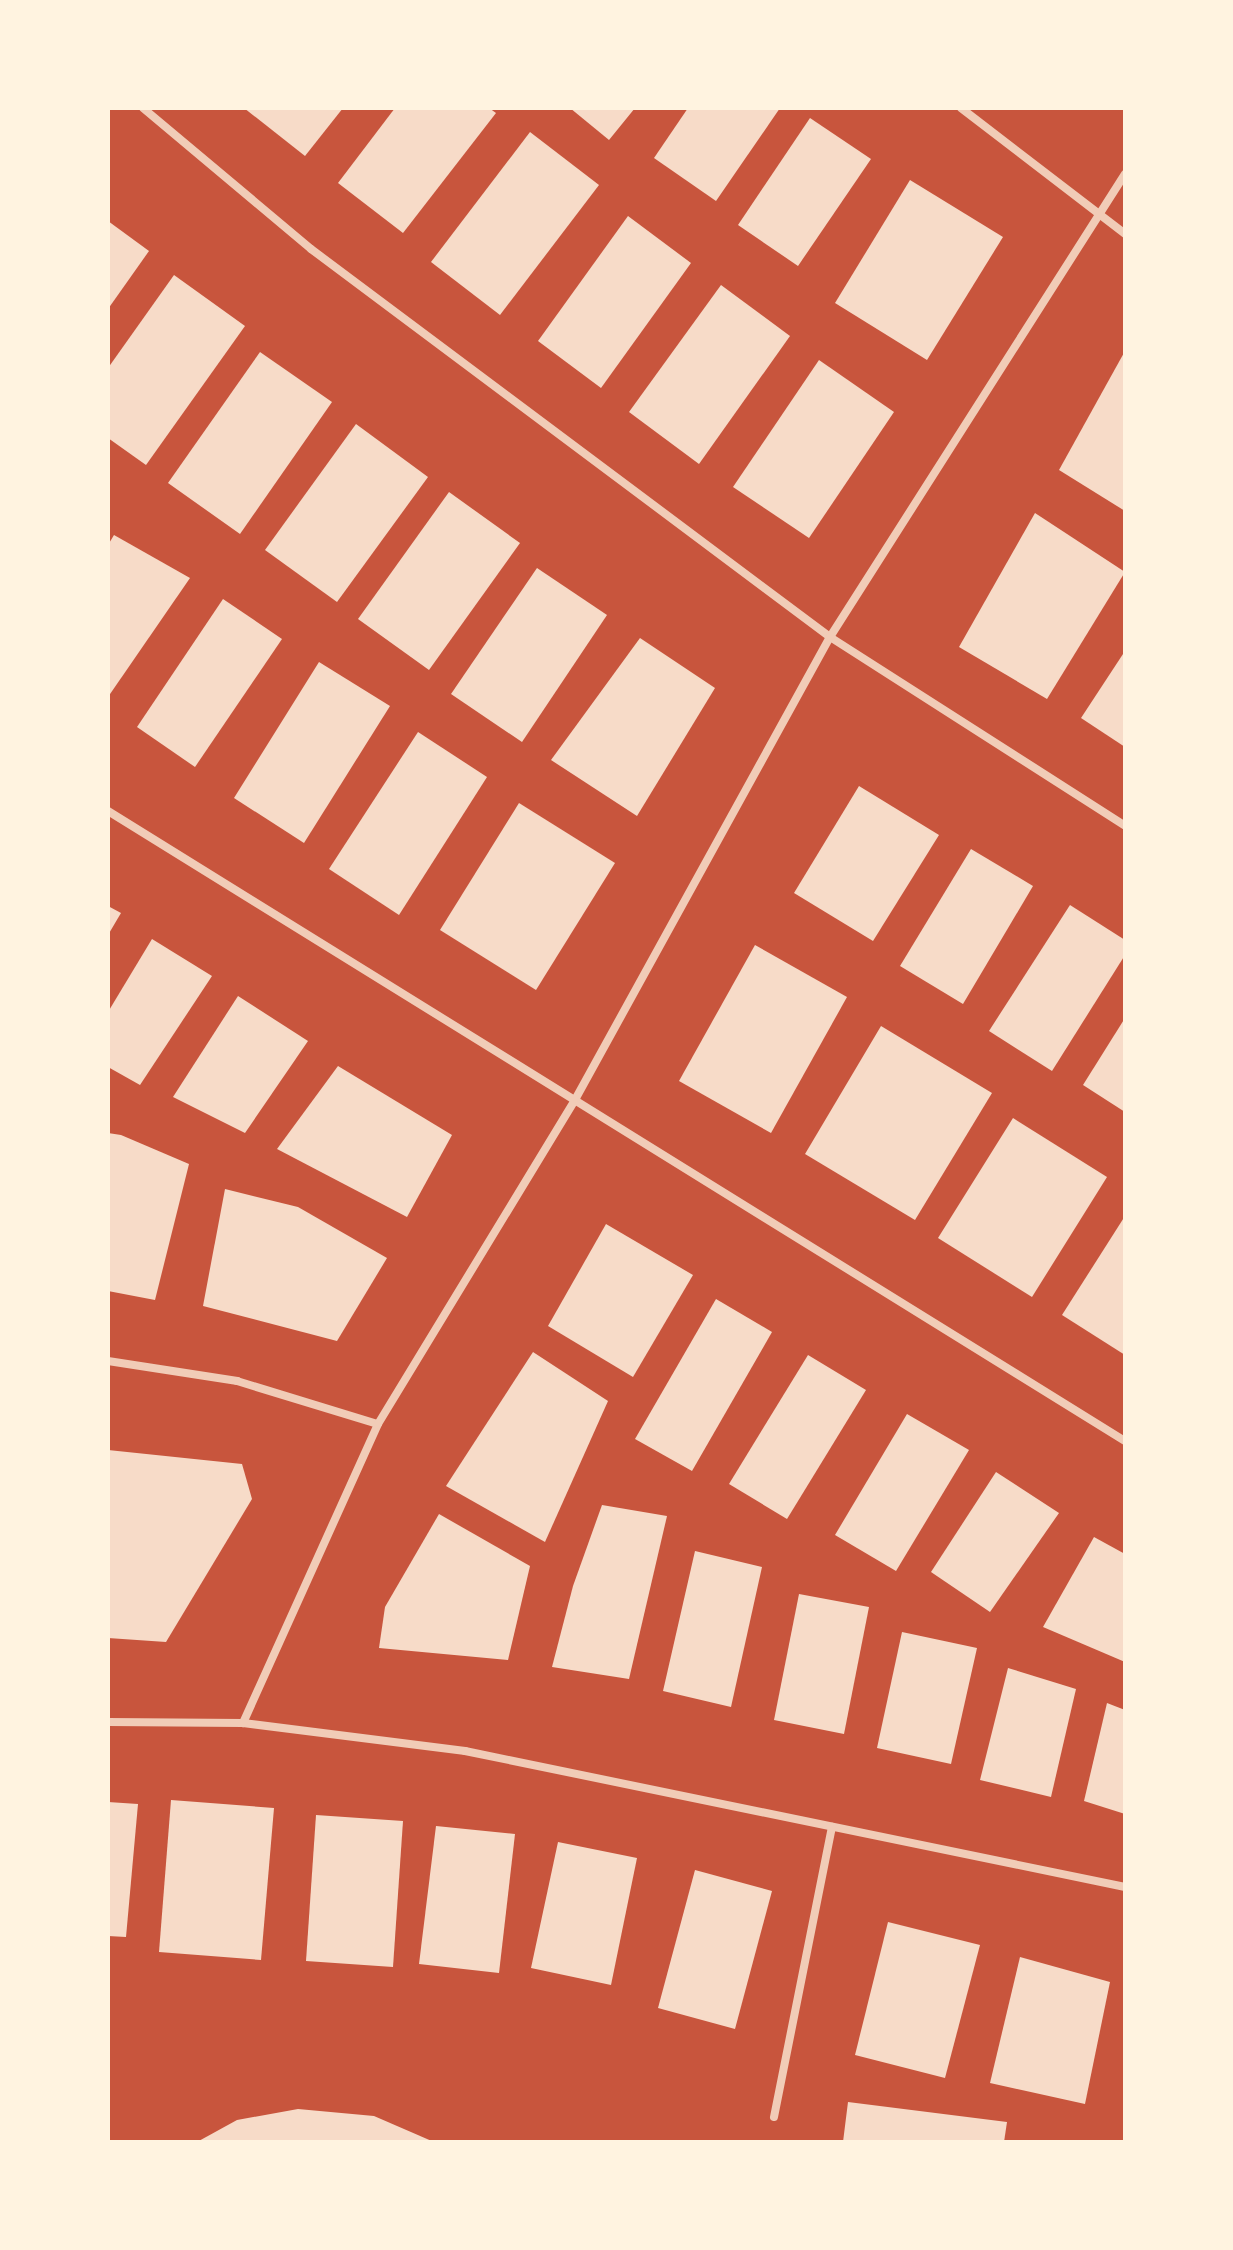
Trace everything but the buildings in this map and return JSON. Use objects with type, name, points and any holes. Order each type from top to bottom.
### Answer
[{"type":"street","points":[[143,108],[311,249],[830,637],[1125,826]]},
{"type":"street","points":[[961,108],[1125,234]]},
{"type":"street","points":[[243,1723],[378,1424],[576,1098],[830,637],[1125,174]]},
{"type":"street","points":[[108,811],[576,1098],[1125,1441]]},
{"type":"street","points":[[108,1361],[237,1381],[378,1424]]},
{"type":"street","points":[[108,1722],[243,1723],[465,1751],[1125,1887]]},
{"type":"street","points":[[774,2117],[832,1827]]}]
